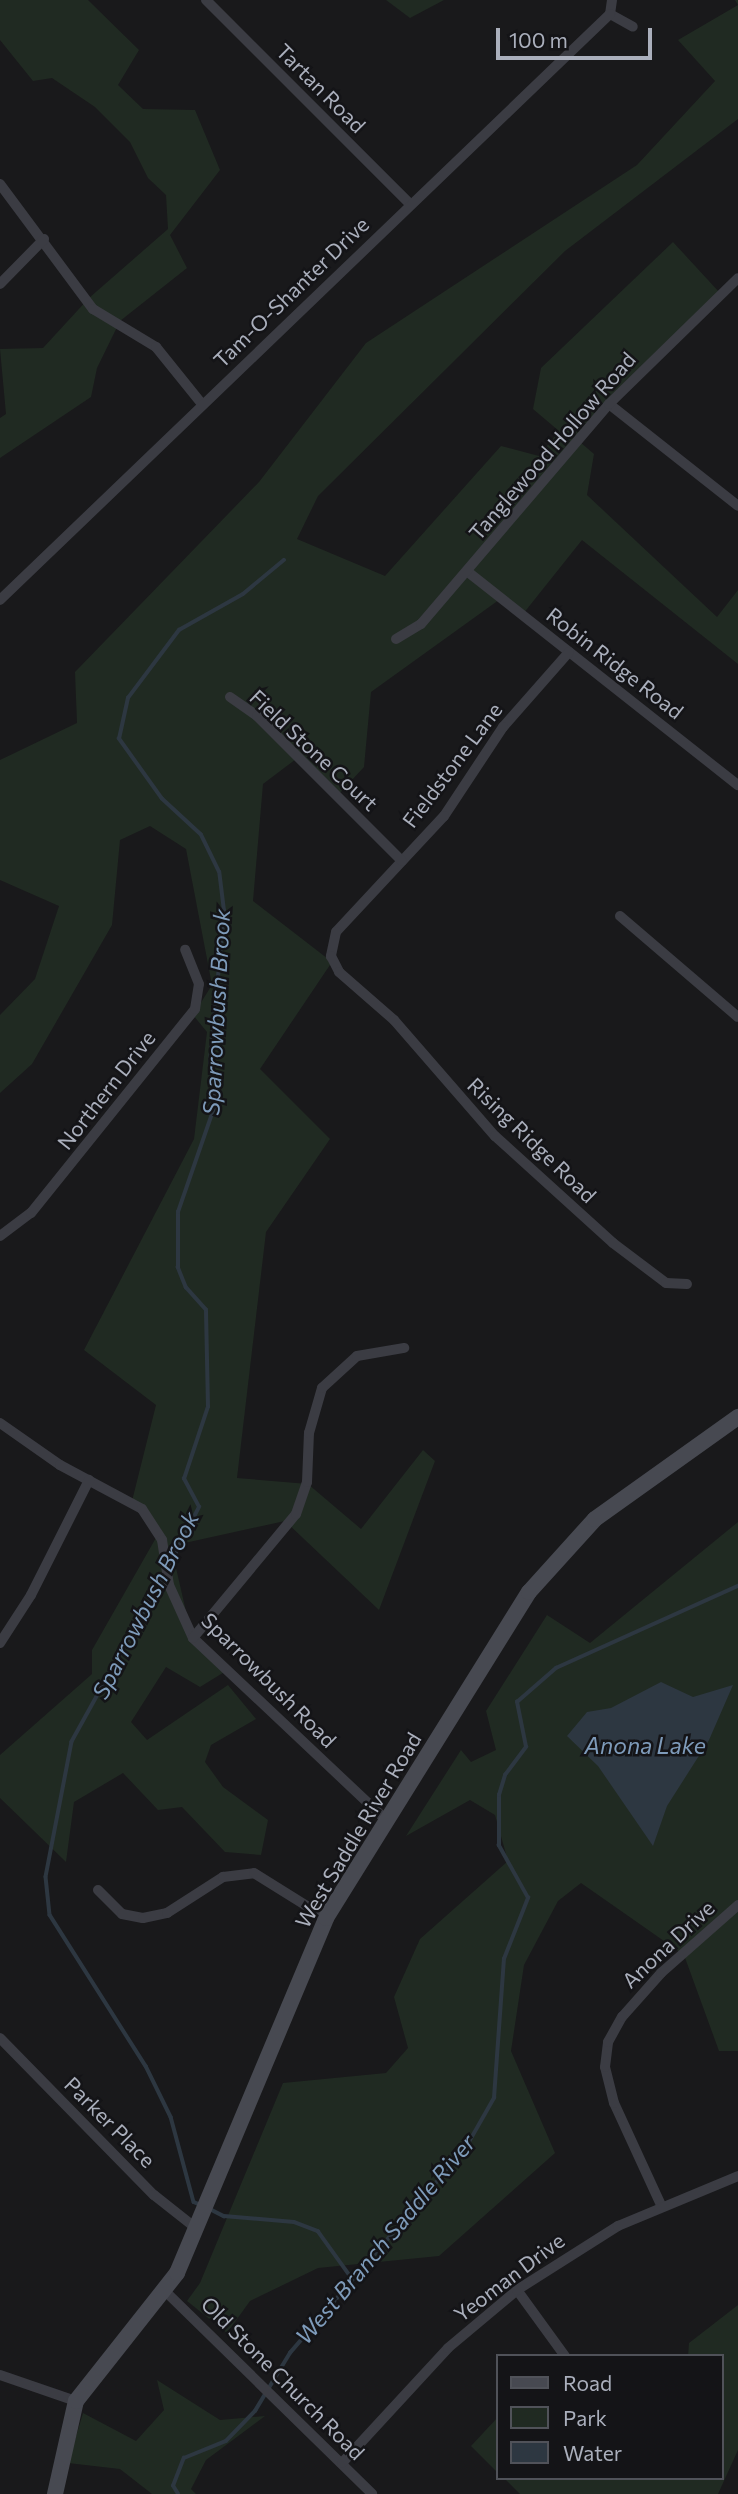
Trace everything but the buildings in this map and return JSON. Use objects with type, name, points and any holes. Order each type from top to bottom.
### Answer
[{"type":"street","name":"Tartan Road","points":[[206,0],[410,204]]},
{"type":"street","points":[[612,0],[610,14],[633,27]]},
{"type":"street","name":"Tam-O-Shanter Drive","points":[[0,600],[610,14]]},
{"type":"street","points":[[0,184],[44,239],[72,281],[104,318],[156,347],[202,404]]},
{"type":"street","points":[[0,284],[44,239]]},
{"type":"street","name":"Tanglewood Hollow Road","points":[[396,639],[421,625],[609,404],[738,278]]},
{"type":"street","points":[[609,404],[738,506]]},
{"type":"street","name":"Robin Ridge Road","points":[[468,572],[738,785]]},
{"type":"street","name":"Fieldstone Lane","points":[[336,932],[444,816],[520,706],[569,652]]},
{"type":"street","name":"Field Stone Court","points":[[230,697],[257,716],[402,861]]},
{"type":"street","points":[[620,916],[738,1017]]},
{"type":"street","name":"Rising Ridge Road","points":[[336,932],[331,956],[339,972],[394,1020],[495,1136],[613,1243],[666,1283],[687,1284]]},
{"type":"street","name":"Northern Drive","points":[[0,1236],[31,1213],[195,1009],[199,984],[185,950]]},
{"type":"street","points":[[193,1638],[296,1514],[307,1482],[309,1433],[322,1388],[357,1356],[404,1348]]},
{"type":"street","name":"West Saddle River Road","points":[[55,2494],[76,2401],[165,2291],[203,2214],[326,1918],[546,1567],[605,1510],[738,1417]]},
{"type":"street","name":"Sparrowbush Road","points":[[0,1423],[89,1480],[142,1509],[157,1528],[166,1559],[168,1579],[193,1638],[386,1820]]},
{"type":"street","points":[[0,1643],[31,1595],[89,1480]]},
{"type":"street","points":[[98,1889],[122,1914],[143,1919],[167,1913],[223,1877],[254,1873],[326,1918]]},
{"type":"street","name":"Anona Drive","points":[[661,2205],[614,2103],[606,2067],[608,2042],[653,1980],[738,1905]]},
{"type":"street","name":"Parker Place","points":[[0,2038],[154,2194],[203,2214]]},
{"type":"street","name":"Yeoman Drive","points":[[342,2463],[449,2348],[517,2290],[584,2245],[661,2205],[738,2176]]},
{"type":"street","points":[[517,2290],[564,2354]]},
{"type":"street","name":"Old Stone Church Road","points":[[165,2291],[278,2398],[372,2494]]},
{"type":"street","points":[[0,2375],[76,2401]]},
{"type":"green space","points":[[0,0],[88,0],[139,50],[118,85],[143,109],[195,110],[220,170],[170,235],[187,268],[120,321],[97,368],[91,397],[0,458],[0,418],[6,414],[0,349],[43,348],[89,298],[168,229],[166,195],[148,178],[130,142],[95,107],[52,78],[33,81],[0,40]]},
{"type":"green space","points":[[386,0],[444,0],[410,18]]},
{"type":"green space","points":[[738,5],[738,119],[565,251],[318,496],[297,539],[385,576],[501,446],[539,456],[559,431],[533,409],[541,368],[673,242],[720,293],[580,442],[594,454],[587,495],[717,617],[738,590],[738,664],[582,540],[523,614],[503,597],[371,692],[364,767],[338,795],[300,756],[263,784],[253,901],[332,962],[260,1069],[330,1139],[266,1232],[237,1478],[308,1484],[361,1529],[423,1450],[435,1461],[379,1610],[285,1521],[171,1546],[193,1642],[226,1671],[200,1687],[166,1667],[131,1722],[147,1740],[228,1685],[256,1719],[211,1745],[205,1762],[223,1787],[268,1820],[261,1855],[225,1852],[182,1807],[158,1810],[123,1773],[74,1802],[66,1862],[0,1798],[0,1755],[92,1674],[92,1650],[161,1529],[132,1501],[156,1405],[84,1350],[194,1139],[207,1032],[193,1015],[212,985],[186,849],[150,826],[120,840],[112,925],[32,1064],[0,1093],[0,1015],[35,979],[59,906],[0,880],[0,760],[77,723],[75,672],[259,482],[366,343],[637,165],[715,81],[678,40]]},
{"type":"green space","points":[[738,1522],[738,2051],[719,2051],[684,1955],[581,1883],[558,1901],[524,1965],[511,2051],[555,2153],[439,2256],[318,2268],[250,2301],[227,2333],[187,2301],[200,2283],[283,2083],[386,2073],[408,2048],[394,1997],[420,1939],[508,1861],[495,1815],[470,1800],[406,1836],[461,1750],[471,1762],[496,1750],[486,1711],[547,1615],[590,1643]]},
{"type":"green space","points":[[738,2305],[738,2450],[718,2494],[520,2494],[506,2480],[724,2480],[724,2354],[688,2354],[689,2343]]},
{"type":"green space","points":[[157,2380],[220,2420],[265,2416],[206,2460],[191,2489],[196,2494],[152,2494],[120,2469],[68,2463],[83,2413],[136,2441],[164,2410]]},
{"type":"green space","points":[[496,2419],[496,2471],[471,2446]]},
{"type":"water","name":"Anona Lake","points":[[661,1682],[693,1697],[733,1685],[709,1740],[667,1806],[653,1846],[598,1766],[567,1736],[587,1712],[611,1708]]},
{"type":"waterway","name":"Sparrowbush Brook","points":[[170,1564],[199,1507],[184,1479],[208,1407],[206,1310],[186,1288],[178,1268],[178,1212],[215,1105],[210,1063],[224,911],[219,872],[201,835],[162,799],[119,739],[128,698],[179,630],[243,594],[284,560]]},
{"type":"waterway","name":"Sparrowbush Brook","points":[[165,1574],[72,1742],[46,1877],[50,1915],[146,2066],[171,2117],[194,2202],[201,2205]]},
{"type":"waterway","name":"West Branch Saddle River","points":[[178,2494],[173,2486],[184,2458],[226,2441],[255,2411],[290,2353],[465,2149],[494,2098],[504,1959],[528,1898],[499,1846],[499,1795],[505,1775],[526,1747],[517,1702],[556,1668],[738,1586]]},
{"type":"waterway","name":"Sparrowbush Brook","points":[[208,2208],[224,2216],[294,2222],[318,2231],[351,2277],[346,2292]]}]
